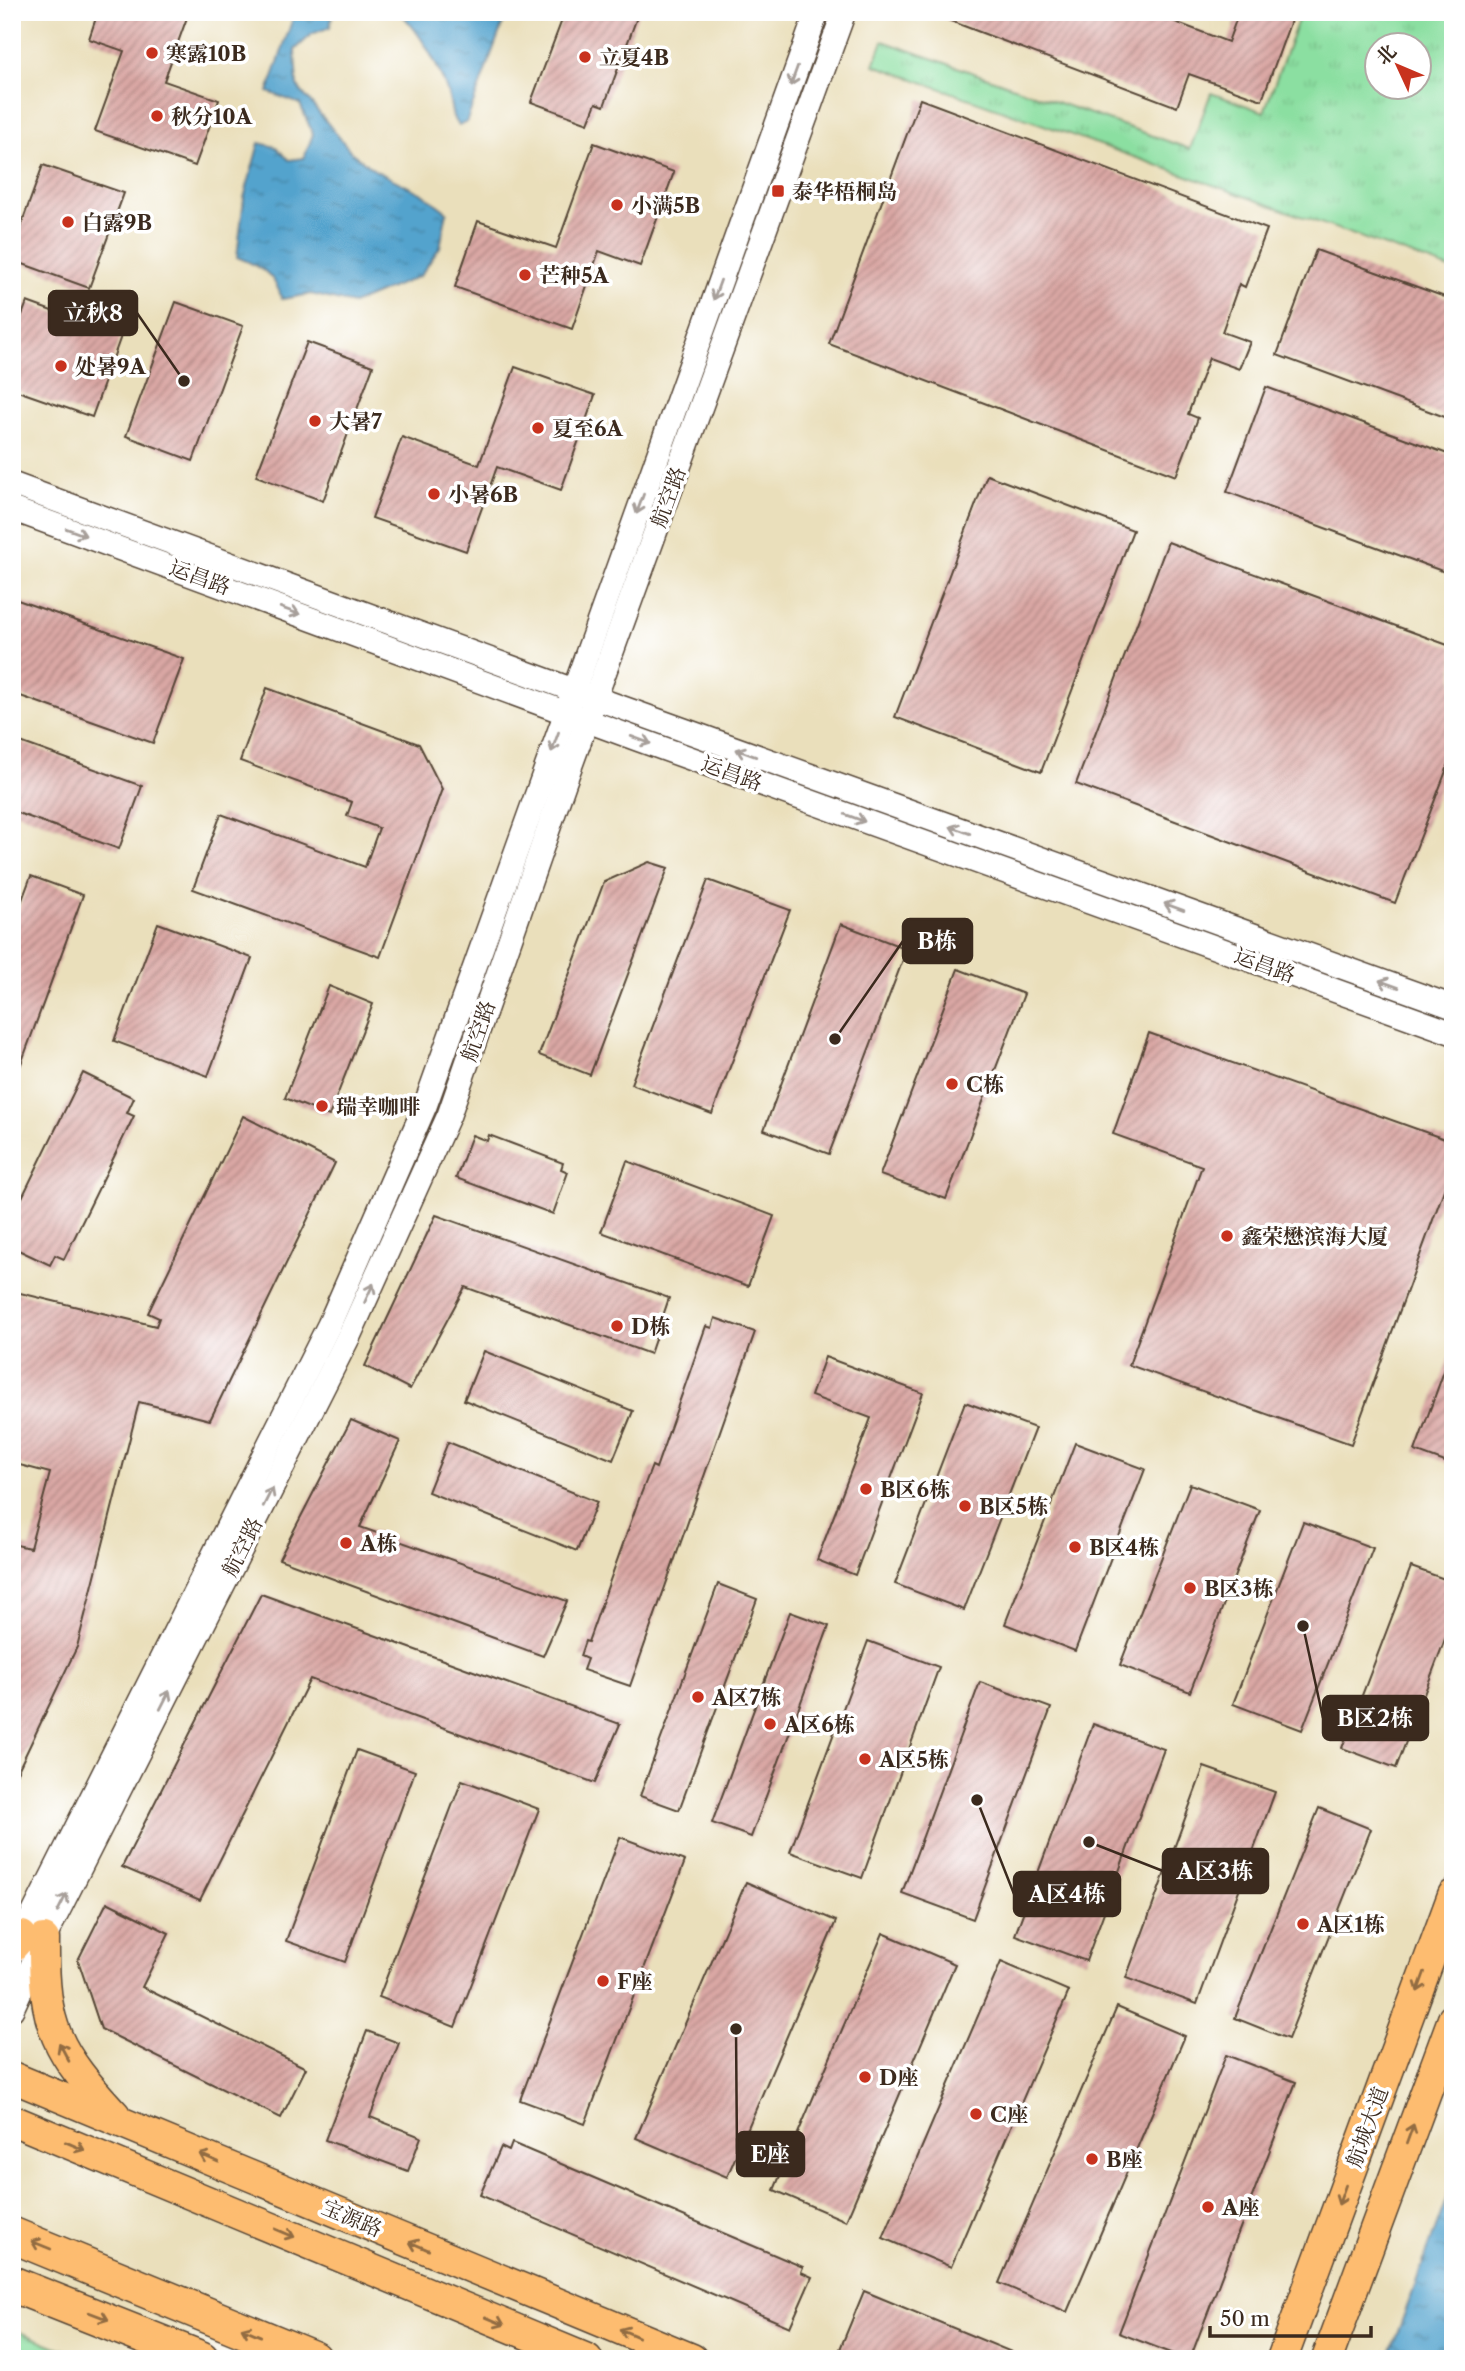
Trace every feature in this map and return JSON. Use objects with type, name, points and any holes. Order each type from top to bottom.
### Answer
[{"type":"highway","points":[[12,2235],[314,2359]]},
{"type":"highway","points":[[12,2284],[201,2359]]},
{"type":"main road","name":"航城大道","points":[[1282,2359],[1453,1895]]},
{"type":"main road","points":[[23,1944],[56,2038],[73,2069],[122,2123]]},
{"type":"main road","name":"航城大道","points":[[1327,2359],[1453,2019]]},
{"type":"main road","name":"宝源路","points":[[12,2077],[692,2359]]},
{"type":"main road","name":"宝源路","points":[[12,2120],[587,2359]]},
{"type":"street","name":"航空路","points":[[12,2009],[23,1944],[329,1325],[425,1106],[817,12]]},
{"type":"street","name":"航空路","points":[[23,1944],[350,1334],[449,1115],[587,721],[844,12]]},
{"type":"street","name":"运昌路","points":[[12,484],[573,690],[1453,1007]]},
{"type":"street","name":"运昌路","points":[[12,509],[565,713],[1453,1033]]},
{"type":"green space","points":[[1301,12],[1453,12],[1453,270],[874,65],[883,41],[1190,149],[1211,93],[1264,112]]},
{"type":"green space","points":[[12,2329],[86,2359],[12,2359]]},
{"type":"water","points":[[295,12],[333,12],[330,27],[312,34],[295,50],[297,86],[352,153],[376,171],[423,194],[447,212],[440,247],[420,276],[353,304],[311,294],[282,299],[275,283],[266,272],[237,257],[244,198],[259,143],[276,147],[289,160],[304,158],[313,134],[300,104],[268,92]]},
{"type":"water","points":[[399,12],[507,12],[466,123],[458,125],[455,122],[435,62],[422,39]]},
{"type":"water","points":[[1453,2181],[1453,2359],[1388,2359]]},
{"type":"building","name":"秋分10A","points":[[98,12],[189,12],[164,81],[219,100],[195,166],[95,131],[124,51],[89,39]]},
{"type":"building","name":"立夏4B","points":[[565,12],[639,12],[604,106],[596,103],[588,123],[531,102]]},
{"type":"building","points":[[927,12],[1149,12],[1228,42],[1239,12],[1294,12],[1262,100],[1189,74],[1177,107]]},
{"type":"building","points":[[920,99],[1267,229],[1245,287],[1239,284],[1222,332],[1250,342],[1239,369],[1209,358],[1188,414],[1198,418],[1176,476],[829,344]]},
{"type":"building","points":[[594,143],[674,172],[640,266],[599,251],[572,329],[455,287],[478,221],[556,248]]},
{"type":"building","name":"白露9B","points":[[43,165],[124,193],[89,288],[12,260],[12,250]]},
{"type":"building","points":[[1316,250],[1453,300],[1453,420],[1277,355]]},
{"type":"building","name":"处暑9A","points":[[27,302],[121,336],[92,417],[12,389],[12,342]]},
{"type":"building","points":[[176,302],[243,326],[193,461],[126,436]]},
{"type":"building","name":"大暑7","points":[[307,342],[373,366],[323,501],[256,476]]},
{"type":"building","points":[[515,367],[595,395],[561,490],[497,467],[466,551],[372,518],[402,437],[479,465]]},
{"type":"building","points":[[1266,387],[1453,456],[1453,575],[1227,492]]},
{"type":"building","points":[[987,475],[1133,530],[1041,772],[895,717]]},
{"type":"building","points":[[1168,542],[1453,647],[1453,753],[1395,903],[1076,784]]},
{"type":"building","points":[[12,598],[184,659],[153,743],[12,693]]},
{"type":"building","points":[[267,688],[419,744],[442,789],[380,957],[193,889],[221,814],[365,867],[379,828],[347,816],[352,802],[240,761]]},
{"type":"building","points":[[12,739],[142,786],[119,849],[12,811]]},
{"type":"building","points":[[649,862],[668,868],[590,1075],[539,1055],[604,882]]},
{"type":"building","points":[[31,876],[83,895],[14,1083],[12,927]]},
{"type":"building","points":[[708,880],[790,910],[712,1114],[631,1084]]},
{"type":"building","points":[[158,923],[252,958],[208,1076],[114,1041]]},
{"type":"building","points":[[841,924],[907,949],[829,1154],[764,1130]]},
{"type":"building","name":"C栋","points":[[958,969],[1024,994],[946,1199],[880,1175]]},
{"type":"building","points":[[329,986],[373,1004],[329,1116],[285,1098]]},
{"type":"building","points":[[1149,1033],[1453,1142],[1453,1165],[1351,1444],[1129,1365],[1202,1166],[1113,1134]]},
{"type":"building","points":[[83,1073],[134,1098],[127,1113],[134,1116],[64,1259],[55,1255],[50,1265],[12,1247],[12,1218]]},
{"type":"building","points":[[243,1116],[335,1163],[210,1420],[139,1402],[77,1647],[12,1783],[12,1544],[30,1548],[50,1473],[12,1463],[12,1291],[156,1326],[159,1318],[148,1313]]},
{"type":"building","points":[[472,1135],[487,1141],[489,1135],[563,1163],[561,1169],[568,1172],[553,1214],[456,1178]]},
{"type":"building","name":"D栋","points":[[627,1161],[774,1216],[748,1286],[601,1232]]},
{"type":"building","name":"D栋","points":[[436,1215],[669,1298],[650,1354],[465,1287],[410,1389],[365,1366]]},
{"type":"building","points":[[715,1318],[755,1332],[630,1686],[583,1670],[587,1659],[580,1656],[585,1641],[588,1642],[652,1466],[656,1468],[706,1326],[712,1328]]},
{"type":"building","points":[[484,1351],[633,1411],[613,1460],[464,1400]]},
{"type":"building","points":[[1453,1352],[1453,1465],[1415,1451]]},
{"type":"building","name":"B区6栋","points":[[825,1357],[923,1393],[855,1575],[817,1560],[871,1418],[811,1396]]},
{"type":"building","name":"B区5栋","points":[[965,1402],[1035,1428],[964,1610],[895,1584]]},
{"type":"building","name":"A栋","points":[[351,1420],[400,1441],[360,1527],[567,1601],[543,1656],[279,1559]]},
{"type":"building","points":[[448,1442],[597,1502],[577,1551],[428,1492]]},
{"type":"building","name":"B区4栋","points":[[1075,1443],[1145,1469],[1075,1651],[1005,1624]]},
{"type":"building","name":"B区3栋","points":[[1190,1484],[1260,1510],[1190,1692],[1120,1665]]},
{"type":"building","points":[[1303,1522],[1373,1548],[1302,1730],[1233,1704]]},
{"type":"building","points":[[1411,1567],[1453,1582],[1453,1618],[1396,1768],[1342,1748]]},
{"type":"building","name":"A区7栋","points":[[718,1584],[757,1599],[679,1810],[640,1796]]},
{"type":"building","points":[[261,1594],[620,1724],[595,1783],[310,1679],[200,1900],[122,1867]]},
{"type":"building","name":"A区6栋","points":[[790,1612],[829,1626],[751,1837],[712,1823]]},
{"type":"building","name":"A区5栋","points":[[868,1641],[939,1667],[862,1878],[790,1852]]},
{"type":"building","points":[[980,1682],[1051,1708],[973,1919],[902,1893]]},
{"type":"building","points":[[1093,1724],[1164,1749],[1086,1961],[1015,1935]]},
{"type":"building","points":[[357,1750],[415,1771],[345,1962],[286,1941]]},
{"type":"building","points":[[1204,1767],[1275,1792],[1197,2004],[1126,1978]]},
{"type":"building","points":[[462,1780],[539,1809],[455,2027],[379,1997]]},
{"type":"building","name":"A区1栋","points":[[1319,1808],[1371,1829],[1288,2039],[1235,2018]]},
{"type":"building","name":"F座","points":[[620,1837],[685,1861],[585,2124],[520,2100]]},
{"type":"building","points":[[746,1882],[836,1921],[727,2177],[636,2138]]},
{"type":"building","points":[[107,1902],[169,1933],[142,1987],[306,2068],[281,2118],[101,2029],[78,1960]]},
{"type":"building","name":"D座","points":[[883,1933],[955,1964],[846,2221],[774,2190]]},
{"type":"building","name":"C座","points":[[1001,1962],[1069,1991],[951,2267],[883,2238]]},
{"type":"building","name":"B座","points":[[1117,2007],[1185,2036],[1067,2312],[999,2283]]},
{"type":"building","points":[[367,2031],[399,2043],[370,2117],[421,2137],[408,2171],[325,2140]]},
{"type":"building","name":"A座","points":[[1226,2055],[1296,2082],[1190,2359],[1187,2359],[1119,2333]]},
{"type":"building","points":[[512,2143],[803,2267],[801,2272],[812,2277],[790,2327],[480,2195],[501,2147],[509,2151]]},
{"type":"building","points":[[864,2291],[1026,2359],[863,2359],[840,2349]]},
{"type":"place","name":"寒露10B","points":[[152,53]]},
{"type":"place","name":"立夏4B","points":[[585,57]]},
{"type":"place","name":"秋分10A","points":[[157,116]]},
{"type":"place","name":"泰华梧桐岛","points":[[778,191]]},
{"type":"place","name":"小满5B","points":[[617,205]]},
{"type":"place","name":"白露9B","points":[[68,222]]},
{"type":"place","name":"芒种5A","points":[[525,275]]},
{"type":"place","name":"处暑9A","points":[[61,366]]},
{"type":"place","name":"立秋8","points":[[184,381]]},
{"type":"place","name":"大暑7","points":[[315,421]]},
{"type":"place","name":"夏至6A","points":[[538,428]]},
{"type":"place","name":"小暑6B","points":[[434,494]]},
{"type":"place","name":"B栋","points":[[835,1039]]},
{"type":"place","name":"C栋","points":[[952,1084]]},
{"type":"place","name":"瑞幸咖啡","points":[[322,1106]]},
{"type":"place","name":"鑫荣懋滨海大厦","points":[[1227,1236]]},
{"type":"place","name":"D栋","points":[[617,1326]]},
{"type":"place","name":"B区6栋","points":[[866,1489]]},
{"type":"place","name":"B区5栋","points":[[965,1506]]},
{"type":"place","name":"A栋","points":[[346,1543]]},
{"type":"place","name":"B区4栋","points":[[1075,1547]]},
{"type":"place","name":"B区3栋","points":[[1190,1588]]},
{"type":"place","name":"B区2栋","points":[[1303,1626]]},
{"type":"place","name":"A区7栋","points":[[698,1697]]},
{"type":"place","name":"A区6栋","points":[[770,1724]]},
{"type":"place","name":"A区5栋","points":[[865,1759]]},
{"type":"place","name":"A区4栋","points":[[977,1800]]},
{"type":"place","name":"A区3栋","points":[[1089,1842]]},
{"type":"place","name":"A区1栋","points":[[1303,1924]]},
{"type":"place","name":"F座","points":[[603,1981]]},
{"type":"place","name":"E座","points":[[736,2029]]},
{"type":"place","name":"D座","points":[[865,2077]]},
{"type":"place","name":"C座","points":[[976,2114]]},
{"type":"place","name":"B座","points":[[1092,2159]]},
{"type":"place","name":"A座","points":[[1208,2207]]}]
